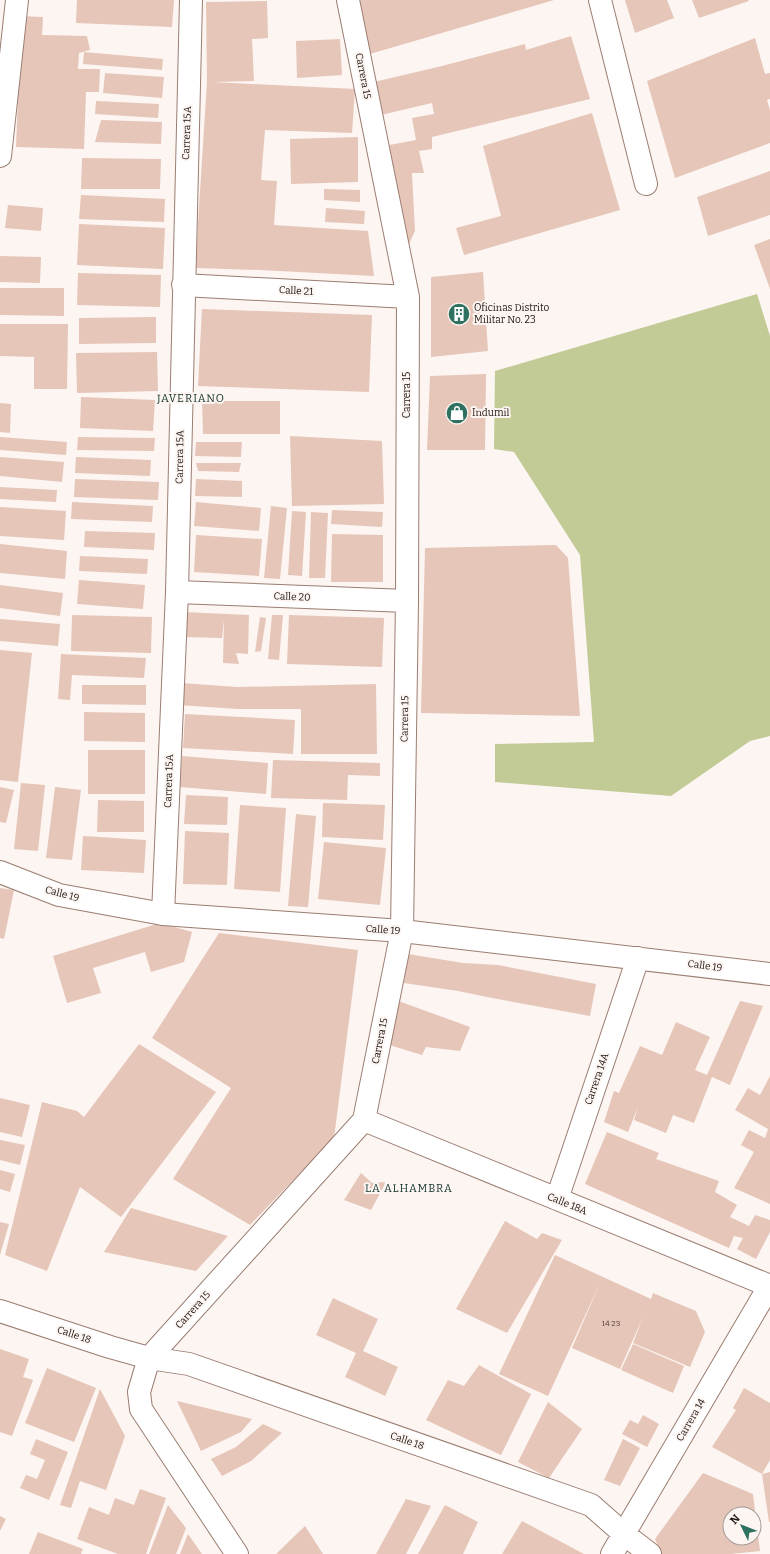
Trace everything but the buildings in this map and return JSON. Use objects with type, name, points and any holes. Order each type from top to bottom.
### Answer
[{"type":"street","points":[[0,156],[17,0]]},
{"type":"street","name":"Carrera 15A","points":[[163,914],[177,592],[183,285],[191,0]]},
{"type":"street","name":"Carrera 15","points":[[149,1358],[364,1120],[402,931],[408,297],[348,0]]},
{"type":"street","points":[[600,0],[646,184]]},
{"type":"street","name":"Calle 21","points":[[183,285],[408,297]]},
{"type":"street","name":"Calle 20","points":[[177,592],[406,601]]},
{"type":"street","name":"Calle 19","points":[[0,872],[59,895],[163,914],[402,931],[770,974]]},
{"type":"street","name":"Carrera 14A","points":[[557,1199],[638,958]]},
{"type":"street","name":"Calle 18A","points":[[364,1120],[770,1286]]},
{"type":"street","name":"Carrera 14","points":[[612,1554],[770,1286]]},
{"type":"street","name":"Calle 18","points":[[0,1311],[110,1347],[149,1358],[188,1364],[591,1505],[624,1534],[650,1554]]},
{"type":"street","points":[[149,1358],[139,1392],[141,1410],[237,1554]]},
{"type":"green space","points":[[757,294],[770,336],[770,736],[750,741],[671,796],[495,782],[495,744],[594,742],[580,555],[514,452],[494,449],[495,371]]},
{"type":"place","name":"Oficinas Distrito Militar No. 23","points":[[459,314]]},
{"type":"place","name":"Indumil","points":[[457,413]]},
{"type":"district","name":"JAVERIANO","points":[[191,398]]},
{"type":"district","name":"LA ALHAMBRA","points":[[409,1188]]}]
